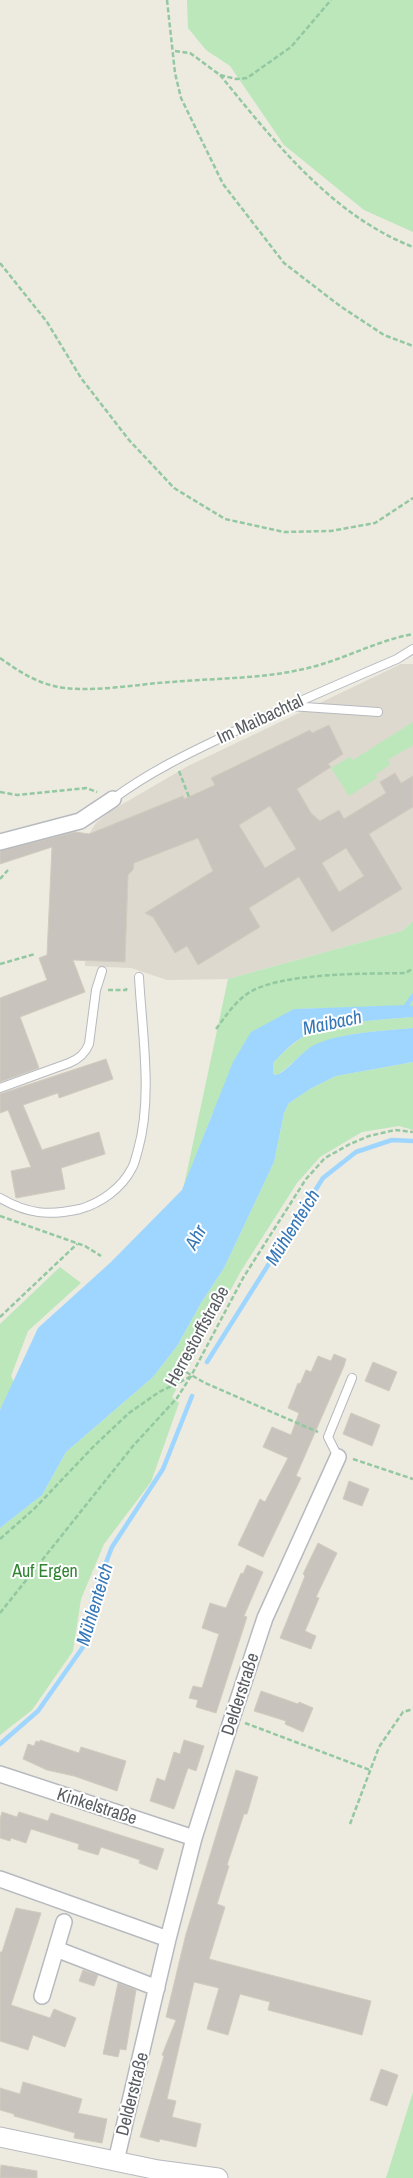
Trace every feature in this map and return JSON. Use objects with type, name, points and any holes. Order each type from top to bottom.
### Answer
[{"type":"street","points":[[0,842],[80,821],[113,799]]},
{"type":"street","name":"Delderstraße","points":[[116,2161],[194,1838],[265,1618],[338,1457]]},
{"type":"street","name":"Kinkelstraße","points":[[0,1774],[194,1838]]},
{"type":"street","points":[[0,1879],[168,1940]]},
{"type":"street","points":[[42,1996],[64,1922]]},
{"type":"street","points":[[56,1949],[157,1988]]},
{"type":"street","points":[[0,2138],[116,2161],[156,2174],[218,2178]]},
{"type":"lane","name":"Im Maibachtal","points":[[113,799],[132,784],[175,760],[288,705],[397,659],[413,649]]},
{"type":"lane","points":[[288,705],[378,712]]},
{"type":"lane","points":[[0,1088],[69,1064],[82,1056],[89,1044],[96,990],[102,971]]},
{"type":"lane","points":[[0,1198],[17,1208],[40,1213],[61,1213],[91,1206],[114,1192],[132,1168],[144,1130],[146,1090],[139,977]]},
{"type":"lane","points":[[338,1457],[328,1437],[352,1378]]},
{"type":"path","points":[[167,0],[175,73],[181,98],[223,184],[284,263],[340,306],[384,335],[413,346]]},
{"type":"path","points":[[220,75],[236,79],[247,78],[257,72],[291,46],[330,0]]},
{"type":"path","points":[[174,51],[190,53],[220,75],[280,149],[342,206],[388,237],[413,246]]},
{"type":"path","points":[[0,263],[47,322],[81,378],[129,440],[174,488],[225,519],[284,532],[331,531],[375,523],[413,498]]},
{"type":"path","points":[[0,658],[30,678],[38,681],[54,686],[89,688],[186,680],[254,678],[306,669],[379,643],[413,634]]},
{"type":"path","points":[[180,772],[190,797]]},
{"type":"path","points":[[0,792],[17,795],[86,788],[113,799]]},
{"type":"path","points":[[0,880],[8,870]]},
{"type":"path","points":[[0,964],[35,954]]},
{"type":"path","points":[[216,1029],[233,1006],[248,994],[265,985],[311,977],[406,972],[413,968]]},
{"type":"path","points":[[96,990],[126,990],[128,982],[139,977]]},
{"type":"path","name":"Herrestorffstraße","points":[[0,1613],[133,1446],[177,1398],[191,1376],[243,1278],[306,1179],[325,1158],[350,1144],[369,1136],[395,1130],[413,1132]]},
{"type":"path","points":[[0,1216],[94,1250],[100,1256]]},
{"type":"path","points":[[0,1317],[78,1244]]},
{"type":"path","points":[[186,1372],[191,1376],[328,1437]]},
{"type":"path","points":[[0,1539],[35,1508],[94,1446],[129,1413],[159,1392],[191,1376]]},
{"type":"path","points":[[338,1457],[358,1459],[413,1479]]},
{"type":"path","points":[[350,1824],[379,1747],[403,1712],[413,1708]]},
{"type":"path","points":[[232,1718],[370,1770]]},
{"type":"shaded area","points":[[401,664],[413,664],[413,921],[402,931],[228,979],[167,980],[131,968],[85,966],[86,858],[89,834],[96,823],[109,812],[188,766]]},
{"type":"green space","points":[[187,0],[413,0],[413,232],[364,210],[284,145],[230,66],[206,50],[188,28]]},
{"type":"green space","points":[[413,722],[413,745],[388,760],[390,765],[376,774],[377,778],[349,796],[331,768],[350,757],[353,760]]},
{"type":"green space","points":[[413,921],[413,1006],[294,1009],[212,1114],[183,1190],[228,979],[402,931]]},
{"type":"green space","points":[[413,1017],[413,1028],[362,1033],[325,1041],[309,1049],[279,1073],[275,1075],[273,1073],[273,1063],[296,1042],[313,1032],[349,1023]]},
{"type":"green space","name":"Auf Ergen","points":[[413,1062],[413,1130],[399,1126],[362,1132],[320,1157],[297,1183],[241,1271],[172,1397],[179,1403],[151,1482],[104,1544],[81,1599],[73,1651],[32,1710],[0,1735],[0,1528],[42,1495],[66,1452],[153,1377],[177,1346],[201,1303],[224,1268],[274,1162],[284,1113],[289,1103],[310,1089],[336,1076]]},
{"type":"green space","points":[[60,1267],[81,1283],[28,1331],[11,1376],[14,1382],[0,1410],[0,1324]]},
{"type":"green space","points":[[413,2092],[413,2178],[386,2178]]},
{"type":"water","name":"Ahr","points":[[413,1006],[413,1017],[336,1025],[324,1028],[296,1041],[273,1063],[273,1073],[275,1075],[283,1071],[309,1048],[325,1041],[363,1033],[413,1028],[413,1062],[336,1076],[310,1089],[289,1103],[284,1113],[274,1162],[224,1268],[201,1303],[177,1346],[153,1377],[66,1452],[42,1495],[0,1528],[0,1410],[38,1328],[111,1262],[182,1190],[233,1062],[251,1032],[294,1009]]},
{"type":"building","points":[[329,725],[343,754],[328,764],[331,767],[297,789],[311,813],[320,821],[339,810],[344,819],[386,793],[380,782],[395,773],[401,783],[413,776],[413,807],[369,834],[402,889],[332,932],[299,877],[249,908],[260,927],[198,965],[187,946],[175,953],[153,917],[145,913],[213,871],[198,838],[134,863],[133,870],[128,875],[125,962],[73,960],[85,992],[20,1017],[39,1068],[0,1082],[0,998],[47,980],[39,958],[47,955],[52,847],[0,864],[0,851],[75,832],[89,834],[183,796],[184,799],[215,785],[211,778],[310,730],[312,733]],"holes":[[[270,806],[296,849],[265,868],[239,825]],[[346,848],[364,876],[339,892],[322,863]]]},
{"type":"building","points":[[106,1059],[113,1079],[59,1098],[58,1093],[23,1105],[42,1150],[99,1132],[105,1154],[61,1168],[65,1189],[16,1198],[11,1171],[31,1167],[8,1110],[0,1113],[0,1094]]},
{"type":"building","points":[[334,1354],[346,1359],[344,1366],[296,1476],[301,1478],[263,1557],[238,1545],[260,1499],[265,1502],[288,1458],[263,1447],[272,1427],[291,1435],[299,1413],[288,1408],[298,1383],[300,1384],[306,1370],[311,1372],[318,1356],[331,1361]]},
{"type":"building","points":[[373,1362],[397,1372],[389,1391],[365,1381]]},
{"type":"building","points":[[351,1413],[380,1425],[372,1446],[343,1434]]},
{"type":"building","points":[[349,1481],[369,1489],[362,1506],[343,1499]]},
{"type":"building","points":[[318,1543],[337,1553],[316,1597],[319,1598],[305,1631],[316,1636],[311,1649],[280,1638],[305,1576],[303,1574]]},
{"type":"building","points":[[247,1565],[263,1572],[244,1616],[247,1617],[216,1713],[196,1707],[198,1700],[189,1698],[193,1686],[202,1688],[219,1634],[202,1628],[210,1603],[226,1608],[241,1573],[243,1574]]},
{"type":"building","points":[[261,1691],[313,1708],[303,1732],[285,1724],[286,1721],[254,1711]]},
{"type":"building","points":[[40,1740],[79,1753],[81,1747],[126,1761],[117,1791],[74,1776],[47,1770],[23,1759],[28,1744],[34,1746],[36,1741],[40,1742]]},
{"type":"building","points":[[184,1740],[204,1746],[196,1771],[188,1768],[174,1809],[150,1801],[157,1778],[165,1781],[174,1752],[180,1754]]},
{"type":"building","points":[[236,1770],[258,1777],[247,1814],[244,1814],[227,1865],[229,1866],[217,1904],[225,1907],[209,1959],[371,2001],[362,2035],[268,2010],[270,2002],[240,1994],[228,2035],[207,2029],[219,1988],[194,1982],[167,2099],[176,2101],[172,2117],[201,2124],[196,2147],[160,2139],[159,2142],[140,2137],[164,2056],[162,2055],[176,2020],[166,2017],[186,1934]]},
{"type":"building","points":[[2,1812],[17,1817],[19,1812],[48,1821],[51,1813],[164,1849],[157,1870],[139,1863],[140,1860],[101,1847],[98,1855],[78,1849],[79,1844],[31,1829],[26,1843],[11,1838],[10,1841],[0,1838]]},
{"type":"building","points":[[16,1908],[41,1913],[11,2005],[50,2018],[54,2009],[76,2018],[65,2047],[33,2035],[28,2050],[0,2041],[0,1952],[2,1952]]},
{"type":"building","points":[[83,1970],[98,1975],[94,1986],[79,1981]]},
{"type":"building","points":[[118,1983],[136,1990],[126,2050],[120,2049],[118,2057],[103,2054]]},
{"type":"building","points":[[381,2069],[398,2075],[387,2106],[370,2100]]},
{"type":"building","points":[[23,2082],[82,2099],[78,2113],[107,2119],[102,2143],[74,2138],[75,2133],[14,2116],[14,2114],[0,2110],[0,2088],[20,2094]]},
{"type":"building","points":[[1,2165],[37,2171],[37,2178],[0,2178]]},
{"type":"waterway","name":"Maibach","points":[[404,1009],[413,996]]},
{"type":"waterway","name":"Mühlenteich","points":[[207,1362],[323,1178],[356,1152],[392,1140],[413,1141]]},
{"type":"waterway","name":"Mühlenteich","points":[[0,1744],[38,1711],[83,1647],[93,1596],[112,1547],[163,1469],[192,1396]]}]
